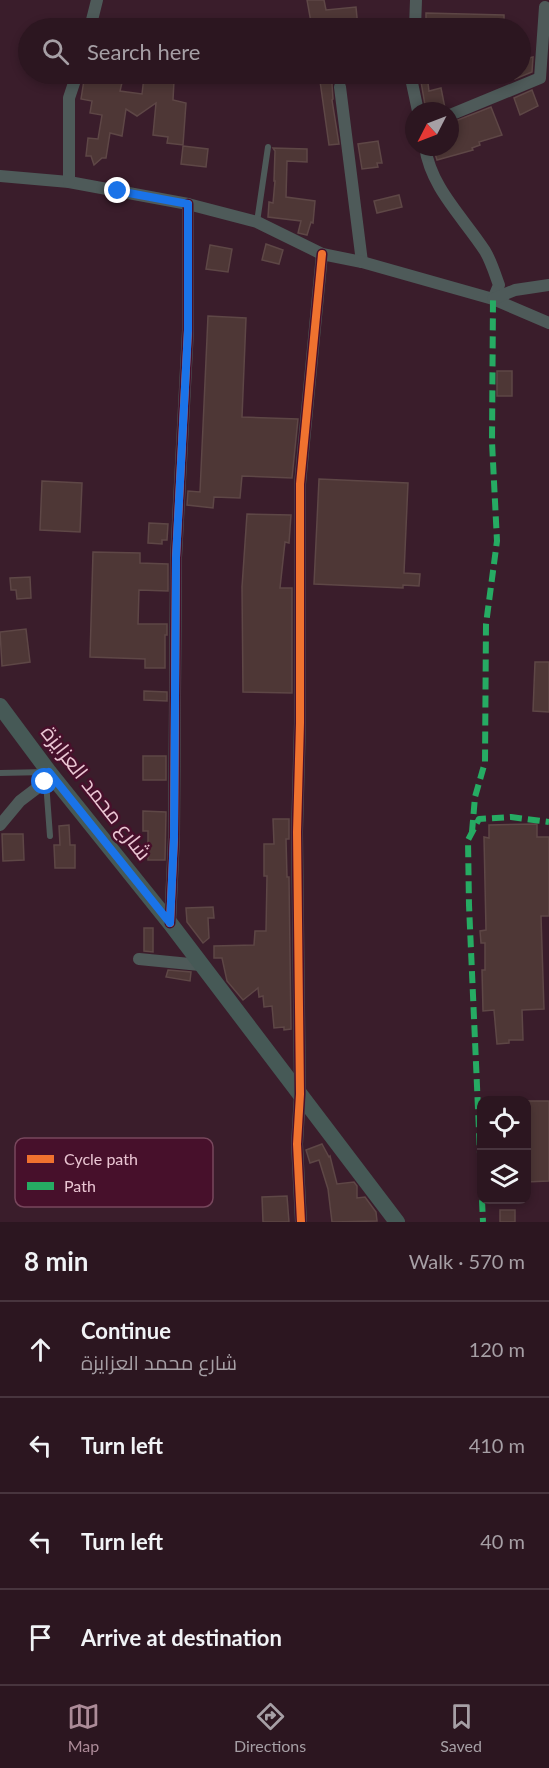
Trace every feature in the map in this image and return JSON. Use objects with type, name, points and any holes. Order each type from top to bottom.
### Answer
[{"type":"main road","name":"شارع محمد العزايزة","points":[[0,706],[47,777],[170,923],[396,1222]]},
{"type":"street","points":[[92,18],[97,0]]},
{"type":"street","points":[[415,18],[416,0]]},
{"type":"street","points":[[531,82],[540,78],[545,7]]},
{"type":"street","points":[[69,182],[69,98],[73,84]]},
{"type":"street","points":[[412,84],[416,102]]},
{"type":"street","points":[[459,111],[525,84]]},
{"type":"street","points":[[340,87],[362,262]]},
{"type":"street","points":[[426,156],[435,179],[487,253],[499,285],[493,299]]},
{"type":"street","points":[[0,176],[69,182],[188,204],[257,222],[322,254],[362,262],[493,299],[549,323]]},
{"type":"street","points":[[170,923],[174,837],[176,558],[188,330],[188,204]]},
{"type":"street","points":[[301,1222],[297,1144],[300,1094],[297,832],[300,723],[300,484],[322,254]]},
{"type":"street","points":[[493,299],[515,290],[549,285]]},
{"type":"street","points":[[0,825],[20,801],[47,777]]},
{"type":"street","points":[[140,959],[200,965]]},
{"type":"lane","points":[[257,222],[268,147]]},
{"type":"lane","points":[[0,773],[47,777],[50,836]]},
{"type":"building","points":[[307,0],[324,0],[326,10],[356,7],[357,18],[310,18]]},
{"type":"building","points":[[426,13],[504,15],[504,18],[426,18]]},
{"type":"building","points":[[83,84],[122,84],[120,91],[142,94],[143,84],[174,84],[173,100],[186,103],[183,145],[167,143],[168,137],[153,135],[156,103],[137,116],[126,109],[122,136],[110,133],[106,158],[102,158],[94,165],[91,156],[86,156],[88,138],[98,139],[102,115],[90,113],[92,101],[81,99]]},
{"type":"building","points":[[320,84],[332,84],[332,100],[339,144],[329,145]]},
{"type":"building","points":[[421,84],[428,84],[429,91],[441,88],[444,102],[424,102]]},
{"type":"building","points":[[532,90],[538,106],[520,115],[514,98]]},
{"type":"building","points":[[491,107],[502,135],[479,142],[480,145],[472,148],[473,150],[459,154],[459,119]]},
{"type":"building","points":[[378,141],[382,163],[377,163],[378,167],[362,169],[358,144]]},
{"type":"building","points":[[183,146],[208,149],[206,167],[181,164]]},
{"type":"building","points":[[273,148],[307,149],[307,162],[287,161],[286,197],[315,201],[313,223],[311,222],[307,235],[298,233],[301,221],[268,217],[269,202],[273,203],[275,181],[275,151]]},
{"type":"building","points":[[436,156],[451,156],[437,160]]},
{"type":"building","points":[[399,195],[402,207],[377,213],[374,201]]},
{"type":"building","points":[[266,244],[283,250],[279,264],[262,260]]},
{"type":"building","points":[[210,245],[232,249],[228,272],[206,269]]},
{"type":"building","points":[[208,316],[246,318],[242,417],[298,419],[292,478],[242,476],[240,498],[214,497],[213,508],[187,505],[188,491],[200,492]]},
{"type":"building","points":[[497,371],[512,371],[512,396],[497,396]]},
{"type":"building","points":[[319,479],[408,483],[404,573],[420,574],[419,586],[403,585],[403,588],[314,584]]},
{"type":"building","points":[[42,481],[82,483],[80,532],[40,530]]},
{"type":"building","points":[[247,514],[291,515],[289,543],[285,542],[280,588],[292,588],[292,693],[243,692],[242,587]]},
{"type":"building","points":[[149,523],[168,524],[167,540],[162,540],[162,544],[148,543]]},
{"type":"building","points":[[93,552],[140,553],[140,563],[168,564],[168,591],[139,590],[138,624],[167,624],[165,668],[145,668],[145,659],[90,657]]},
{"type":"building","points":[[30,577],[31,598],[17,599],[16,590],[11,590],[10,578]]},
{"type":"building","points":[[26,629],[30,662],[2,666],[0,632]]},
{"type":"building","points":[[535,662],[549,662],[549,712],[533,711]]},
{"type":"building","points":[[144,691],[167,692],[167,701],[144,700]]},
{"type":"building","points":[[143,756],[166,756],[166,780],[143,780]]},
{"type":"building","points":[[143,811],[166,812],[165,860],[148,860],[148,831],[143,831]]},
{"type":"building","points":[[273,819],[289,819],[289,839],[286,839],[287,877],[289,877],[291,1029],[284,1030],[284,1027],[274,1028],[272,1006],[264,1007],[263,996],[259,997],[258,988],[243,1000],[227,981],[222,958],[214,958],[214,946],[254,945],[255,931],[266,931],[267,876],[264,876],[264,844],[274,844]]},
{"type":"building","points":[[537,824],[537,837],[549,837],[549,916],[541,916],[544,1009],[522,1010],[523,1040],[509,1040],[509,1043],[497,1044],[494,1010],[483,1011],[482,970],[485,970],[485,943],[481,943],[480,931],[486,930],[484,837],[489,838],[489,825]]},
{"type":"building","points":[[69,825],[70,845],[75,845],[75,868],[55,868],[54,845],[60,845],[59,826]]},
{"type":"building","points":[[2,834],[23,834],[24,860],[3,861]]},
{"type":"building","points":[[213,907],[214,918],[208,918],[209,938],[203,943],[187,922],[186,908]]},
{"type":"building","points":[[144,928],[153,928],[153,952],[144,951]]},
{"type":"building","points":[[168,970],[191,972],[190,981],[166,977]]},
{"type":"building","points":[[531,1101],[549,1101],[549,1181],[531,1182]]},
{"type":"building","points":[[322,1144],[330,1156],[337,1184],[354,1182],[357,1186],[357,1198],[365,1197],[376,1212],[377,1221],[332,1222],[328,1189],[319,1160],[310,1163],[306,1150]]},
{"type":"building","points":[[287,1196],[289,1222],[263,1222],[262,1197]]},
{"type":"building","points":[[500,1210],[515,1210],[515,1222],[500,1222]]},
{"type":"marked path","points":[[472,832],[475,797],[485,762],[486,624],[497,541],[492,442],[493,299]]},
{"type":"marked path","points":[[480,1150],[468,840],[479,819],[511,817],[549,822]]},
{"type":"marked path","points":[[482,1204],[483,1222]]},
{"type":"cycle path","points":[[170,923],[174,837],[176,558],[188,330],[188,204]]},
{"type":"cycle path","points":[[301,1222],[297,1144],[300,1094],[297,832],[300,723],[300,484],[322,254]]},
{"type":"route","points":[[45,782],[49,772],[170,923],[174,837],[176,558],[188,330],[188,204],[118,191]]}]
